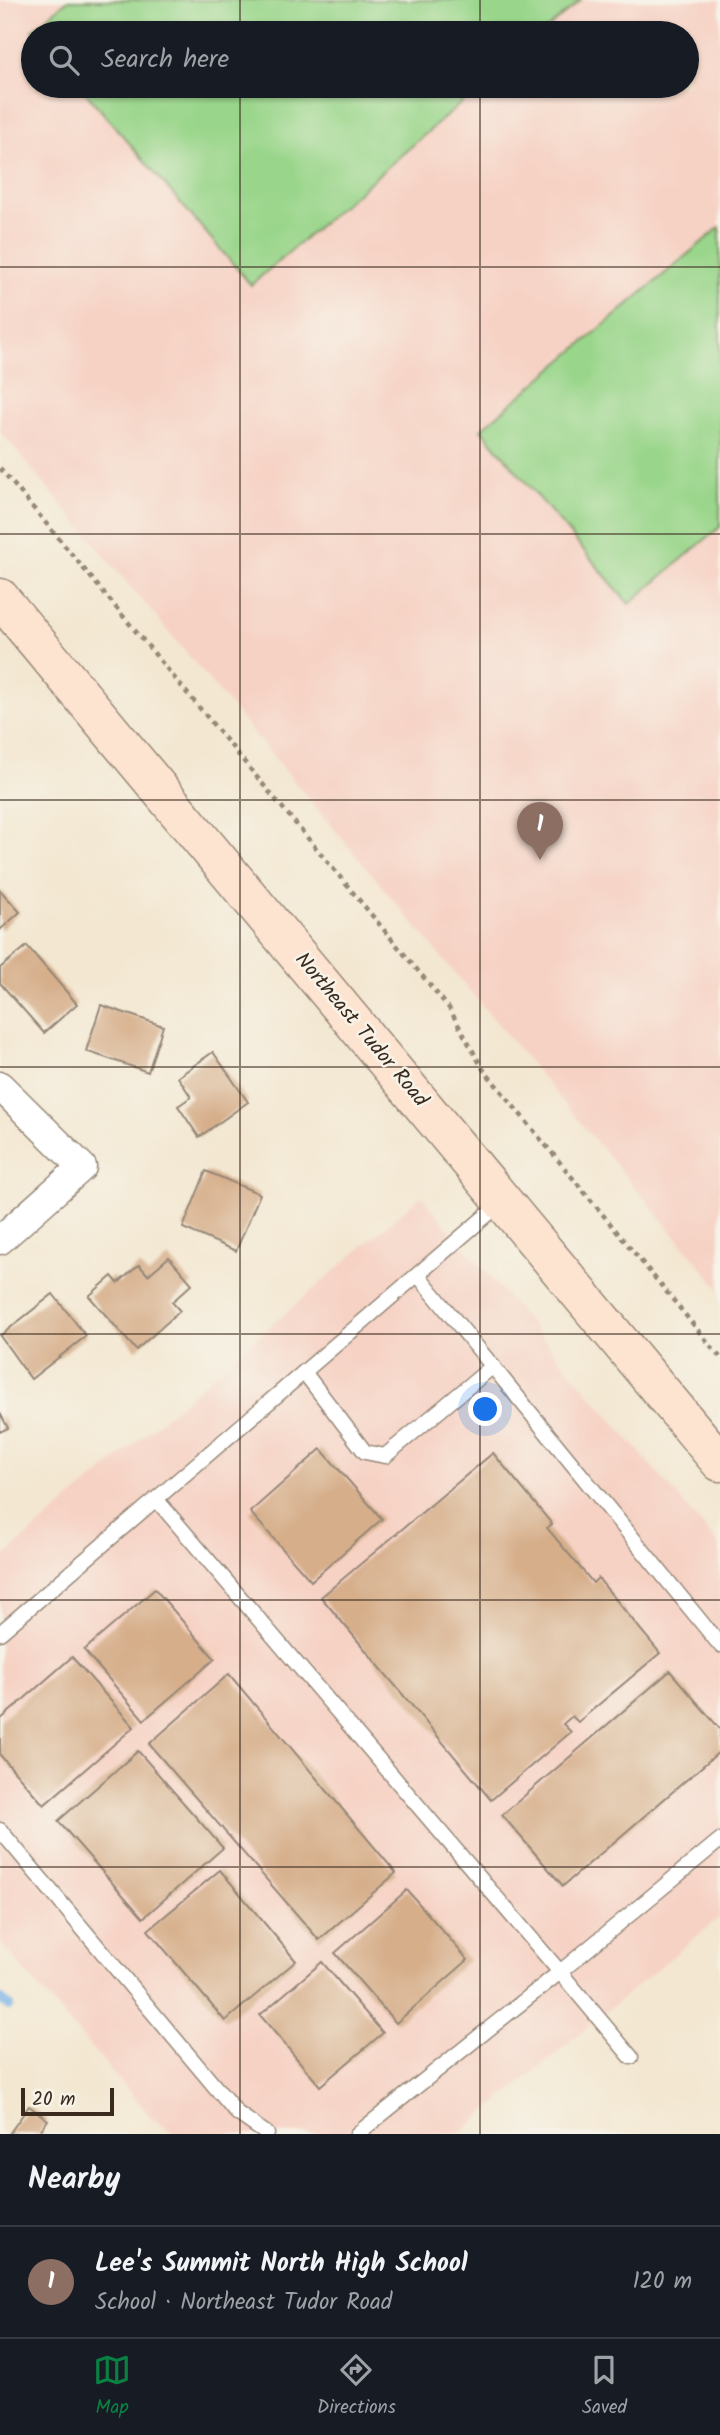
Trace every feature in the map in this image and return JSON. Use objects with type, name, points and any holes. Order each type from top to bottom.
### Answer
[{"type":"street","name":"Northeast Tudor Road","points":[[0,598],[720,1462]]},
{"type":"street","points":[[0,1086],[82,1167],[0,1240]]},
{"type":"lane","points":[[0,1633],[503,1201]]},
{"type":"lane","points":[[418,1275],[720,1645]]},
{"type":"lane","points":[[304,1372],[365,1452],[385,1456],[493,1366]]},
{"type":"lane","points":[[156,1499],[631,2057]]},
{"type":"lane","points":[[0,1830],[237,2113],[267,2134]]},
{"type":"lane","points":[[357,2134],[720,1840]]},
{"type":"path","points":[[0,468],[449,1008],[483,1069],[720,1357]]},
{"type":"shaded area","points":[[0,0],[720,0],[720,1289],[0,431]]},
{"type":"shaded area","points":[[421,1196],[720,1546],[720,1917],[459,2134],[174,2134],[152,2118],[0,1942],[0,1560]]},
{"type":"green space","points":[[68,0],[581,0],[556,21],[43,21]]},
{"type":"green space","points":[[90,98],[467,98],[251,285]]},
{"type":"green space","points":[[720,227],[720,527],[629,604],[481,429]]},
{"type":"building","points":[[0,890],[20,912],[0,930]]},
{"type":"building","points":[[27,946],[77,1004],[44,1033],[0,983],[0,968]]},
{"type":"building","points":[[101,1005],[163,1026],[148,1072],[86,1051]]},
{"type":"building","points":[[213,1052],[248,1102],[199,1137],[178,1106],[191,1097],[178,1077]]},
{"type":"building","points":[[206,1171],[260,1194],[236,1251],[183,1228]]},
{"type":"building","points":[[169,1257],[192,1284],[172,1302],[180,1311],[136,1350],[89,1296],[112,1276],[118,1283],[139,1265],[148,1275]]},
{"type":"building","points":[[53,1294],[86,1336],[31,1379],[0,1336]]},
{"type":"building","points":[[0,1413],[8,1428],[0,1432]]},
{"type":"building","points":[[321,1449],[382,1519],[311,1581],[250,1512]]},
{"type":"building","points":[[493,1453],[552,1524],[547,1528],[593,1583],[598,1578],[660,1653],[578,1722],[572,1716],[563,1724],[571,1732],[491,1800],[321,1597]]},
{"type":"building","points":[[155,1589],[215,1659],[144,1720],[84,1650]]},
{"type":"building","points":[[72,1657],[134,1727],[44,1805],[0,1755],[0,1720]]},
{"type":"building","points":[[670,1671],[720,1729],[720,1751],[563,1886],[502,1815]]},
{"type":"building","points":[[229,1674],[396,1873],[319,1940],[149,1744]]},
{"type":"building","points":[[138,1751],[223,1848],[143,1918],[58,1821]]},
{"type":"building","points":[[220,1870],[296,1961],[225,2021],[148,1930]]},
{"type":"building","points":[[407,1890],[468,1960],[396,2023],[335,1953]]},
{"type":"building","points":[[322,1962],[383,2033],[320,2086],[260,2015]]},
{"type":"building","points":[[29,2106],[48,2120],[40,2131],[43,2134],[9,2134]]},
{"type":"waterway","points":[[0,1999],[9,2006]]},
{"type":"place","name":"Lee's Summit North High School","points":[[540,860]]}]
